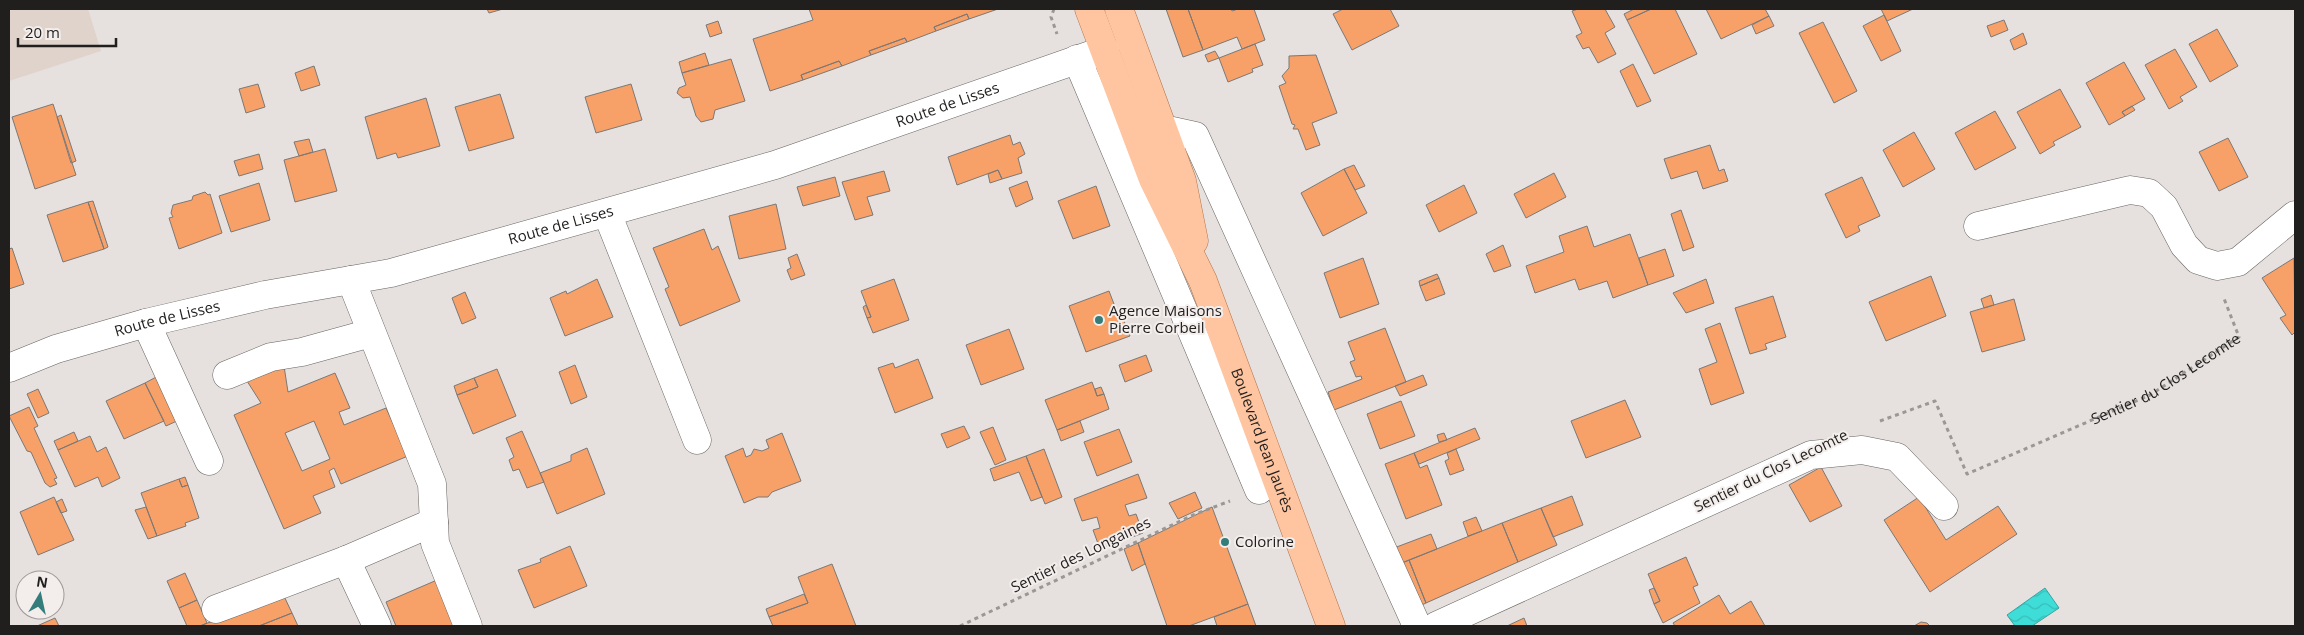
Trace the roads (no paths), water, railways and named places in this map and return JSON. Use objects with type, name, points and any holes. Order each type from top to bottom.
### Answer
[{"type":"main road","name":"Boulevard Jean Jaurès","points":[[1090,9],[1153,179],[1203,281],[1331,626]]},
{"type":"main road","name":"Boulevard Jean Jaurès","points":[[1118,9],[1182,181],[1203,281]]},
{"type":"street","name":"Route de Lisses","points":[[9,368],[56,350],[146,322],[265,295],[391,273],[775,165],[1104,50]]},
{"type":"street","points":[[1077,59],[1260,490]]},
{"type":"street","points":[[1163,130],[1195,136],[1417,626]]},
{"type":"street","points":[[1978,226],[2130,190],[2150,194],[2164,207],[2184,245],[2198,260],[2217,266],[2238,262],[2295,215]]},
{"type":"street","points":[[607,213],[698,440]]},
{"type":"street","points":[[351,280],[432,484],[435,543],[468,626]]},
{"type":"street","points":[[146,322],[209,461]]},
{"type":"street","points":[[227,375],[271,357],[302,352],[371,333]]},
{"type":"street","name":"Sentier du Clos Lecomte","points":[[1436,626],[1810,455],[1862,450],[1897,457],[1944,506]]},
{"type":"street","points":[[216,609],[346,560],[434,522]]},
{"type":"street","points":[[346,560],[377,626]]},
{"type":"water","points":[[2045,588],[2059,608],[2032,626],[2015,626],[2007,615]]},
{"type":"place","name":"Agence Maisons Pierre Corbeil","points":[[1099,320]]},
{"type":"place","name":"Colorine","points":[[1225,542]]}]
